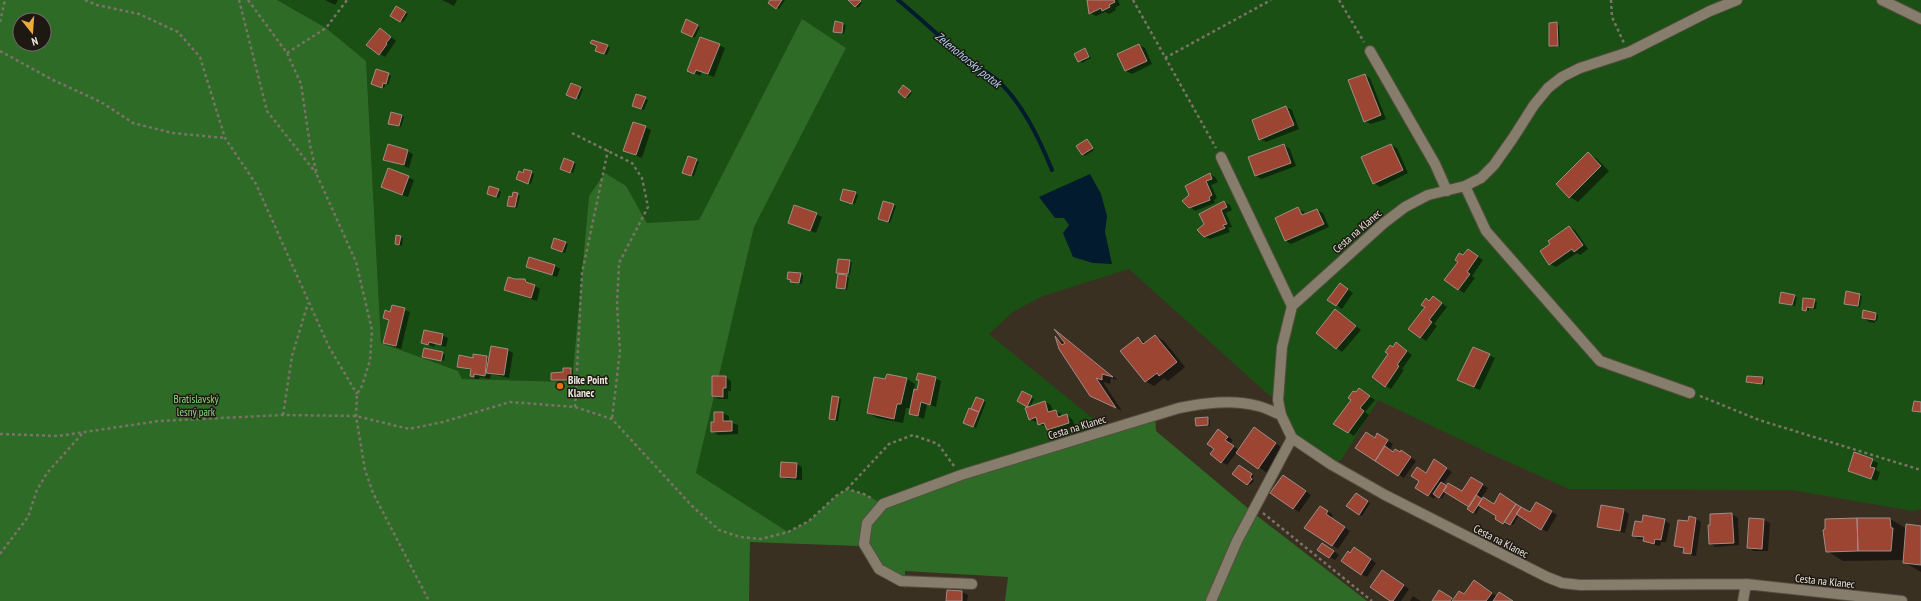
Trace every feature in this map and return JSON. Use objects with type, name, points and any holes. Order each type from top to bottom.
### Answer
[{"type":"street","name":"Cesta na Klanec","points":[[1292,306],[1384,223],[1418,200],[1465,186],[1481,178],[1494,165],[1534,105],[1548,88],[1562,77],[1580,68],[1629,52],[1710,11],[1737,0]]},
{"type":"street","points":[[1882,0],[1921,19]]},
{"type":"street","points":[[1370,52],[1435,164],[1447,191]]},
{"type":"street","points":[[1211,601],[1237,541],[1292,438],[1281,415],[1278,400],[1282,347],[1292,306],[1221,157]]},
{"type":"street","points":[[1465,186],[1486,231],[1600,361],[1690,393]]},
{"type":"street","name":"Cesta na Klanec","points":[[882,504],[960,475],[1185,407],[1203,403],[1233,402],[1258,406],[1281,415]]},
{"type":"street","name":"Cesta na Klanec","points":[[1292,438],[1364,485],[1518,563],[1562,583],[1580,585],[1746,584],[1902,601]]},
{"type":"street","points":[[882,504],[867,523],[864,544],[879,569],[901,581],[972,584]]},
{"type":"street","points":[[1743,601],[1746,584]]},
{"type":"path","points":[[0,22],[5,0]]},
{"type":"path","points":[[85,0],[97,5],[139,14],[178,32],[200,57],[225,138],[256,184],[329,347],[357,394]]},
{"type":"path","points":[[239,0],[267,111],[317,174]]},
{"type":"path","points":[[248,0],[287,53],[301,84],[310,145],[317,174],[356,262],[372,330],[370,360],[362,386],[357,394],[356,416],[365,470],[373,493],[429,601]]},
{"type":"path","points":[[287,53],[326,28],[347,0]]},
{"type":"path","points":[[1133,0],[1221,157]]},
{"type":"path","points":[[1166,58],[1271,0]]},
{"type":"path","points":[[1339,0],[1370,52]]},
{"type":"path","points":[[1610,0],[1612,17],[1629,52]]},
{"type":"path","points":[[0,51],[51,79],[101,102],[133,123],[172,133],[225,138]]},
{"type":"path","points":[[572,133],[632,163],[642,178],[648,208],[619,263],[617,305],[620,351],[612,419]]},
{"type":"path","points":[[575,407],[582,273],[608,150]]},
{"type":"path","points":[[283,414],[292,356],[308,302]]},
{"type":"path","points":[[1690,393],[1759,420],[1921,470]]},
{"type":"path","points":[[0,434],[58,436],[82,434],[159,421],[283,414],[356,416],[409,429],[443,422],[510,402],[575,407],[612,419],[692,506],[720,530],[740,537],[761,539],[788,532],[809,521],[836,496],[848,489],[889,444],[913,436],[938,444],[960,475]]},
{"type":"path","points":[[0,554],[28,517],[37,490],[47,473],[82,434]]},
{"type":"path","points":[[848,489],[864,494],[882,504]]},
{"type":"path","points":[[1255,507],[1372,601]]},
{"type":"green space","name":"Bratislavský lesný park","points":[[0,0],[277,0],[326,28],[366,61],[381,343],[458,371],[462,379],[572,382],[589,196],[605,173],[626,186],[647,223],[699,220],[802,19],[846,48],[754,227],[696,473],[788,532],[809,521],[836,496],[847,489],[864,494],[883,504],[1155,414],[1156,431],[1256,515],[1367,601],[1005,601],[1008,577],[905,571],[905,588],[875,573],[859,546],[750,542],[749,601],[0,601]]},
{"type":"green space","points":[[277,0],[1921,0],[1921,509],[1913,511],[1791,490],[1569,489],[1495,456],[1378,400],[1342,459],[1332,465],[1292,438],[1278,400],[1270,396],[1129,269],[1043,296],[1014,311],[989,334],[1107,430],[883,504],[836,496],[809,521],[788,532],[696,473],[754,227],[846,48],[802,20],[699,220],[647,223],[626,187],[589,196],[572,382],[462,379],[458,371],[381,343],[366,61],[326,28]]},
{"type":"water","points":[[1090,174],[1101,194],[1107,216],[1105,232],[1112,264],[1093,263],[1073,257],[1063,233],[1069,225],[1064,218],[1055,218],[1039,197]]},
{"type":"building","points":[[770,0],[782,0],[776,9],[768,3]]},
{"type":"building","points":[[848,0],[860,0],[861,1],[855,7]]},
{"type":"building","points":[[1087,0],[1114,0],[1115,2],[1109,5],[1110,7],[1102,11],[1101,8],[1089,14]]},
{"type":"building","points":[[396,6],[406,12],[400,22],[390,16]]},
{"type":"building","points":[[686,19],[698,25],[692,37],[681,32]]},
{"type":"building","points":[[835,21],[843,23],[842,33],[833,32]]},
{"type":"building","points":[[1557,22],[1558,46],[1549,46],[1549,23]]},
{"type":"building","points":[[380,28],[391,37],[379,55],[366,45]]},
{"type":"building","points":[[700,37],[720,44],[708,74],[696,70],[694,74],[687,71]]},
{"type":"building","points":[[592,40],[608,45],[604,54],[595,51],[597,46],[590,43]]},
{"type":"building","points":[[1139,44],[1147,61],[1125,71],[1117,54]]},
{"type":"building","points":[[1085,48],[1089,57],[1078,62],[1074,54]]},
{"type":"building","points":[[376,69],[389,73],[386,84],[383,83],[382,88],[371,84]]},
{"type":"building","points":[[1365,74],[1381,115],[1364,122],[1348,80]]},
{"type":"building","points":[[571,83],[581,87],[576,99],[566,95]]},
{"type":"building","points":[[903,85],[911,91],[905,98],[898,92]]},
{"type":"building","points":[[636,94],[646,97],[641,109],[632,106]]},
{"type":"building","points":[[1286,106],[1294,125],[1259,140],[1252,120]]},
{"type":"building","points":[[391,112],[402,115],[399,126],[388,124]]},
{"type":"building","points":[[633,122],[646,126],[636,155],[623,151]]},
{"type":"building","points":[[1087,139],[1093,148],[1082,155],[1076,146]]},
{"type":"building","points":[[388,144],[408,150],[404,165],[383,160]]},
{"type":"building","points":[[1284,144],[1291,163],[1255,176],[1248,157]]},
{"type":"building","points":[[1391,144],[1403,170],[1373,184],[1361,157]]},
{"type":"building","points":[[1588,152],[1601,166],[1569,198],[1556,184]]},
{"type":"building","points":[[688,156],[697,159],[691,176],[682,173]]},
{"type":"building","points":[[564,158],[574,162],[570,173],[560,169]]},
{"type":"building","points":[[388,168],[409,176],[402,195],[381,187]]},
{"type":"building","points":[[524,169],[532,171],[528,184],[516,179],[519,171],[523,173]]},
{"type":"building","points":[[1210,173],[1212,179],[1206,181],[1212,195],[1209,197],[1210,200],[1189,208],[1182,201],[1189,195],[1185,186]]},
{"type":"building","points":[[489,186],[499,189],[496,197],[487,194]]},
{"type":"building","points":[[843,189],[856,192],[852,204],[840,200]]},
{"type":"building","points":[[513,192],[518,193],[515,207],[507,206],[509,196],[512,197]]},
{"type":"building","points":[[883,201],[894,204],[888,222],[878,219]]},
{"type":"building","points":[[1224,201],[1227,207],[1221,210],[1227,224],[1223,225],[1225,228],[1204,237],[1197,230],[1204,224],[1199,214]]},
{"type":"building","points":[[794,205],[817,213],[810,231],[788,223]]},
{"type":"building","points":[[1298,207],[1302,215],[1317,209],[1324,224],[1285,241],[1275,218]]},
{"type":"building","points":[[1569,226],[1583,245],[1574,252],[1572,249],[1549,265],[1540,251],[1550,244],[1548,241]]},
{"type":"building","points":[[396,235],[401,236],[399,245],[395,244]]},
{"type":"building","points":[[554,238],[566,242],[562,252],[551,248]]},
{"type":"building","points":[[1468,249],[1478,256],[1467,272],[1470,274],[1458,290],[1444,280],[1458,262],[1455,260],[1459,253],[1463,255]]},
{"type":"building","points":[[529,257],[555,265],[552,275],[526,267]]},
{"type":"building","points":[[838,259],[850,260],[848,274],[836,273]]},
{"type":"building","points":[[788,272],[801,273],[799,283],[790,282],[791,280],[787,279]]},
{"type":"building","points":[[838,274],[847,275],[845,289],[836,288]]},
{"type":"building","points":[[508,277],[525,279],[526,282],[535,285],[531,298],[504,290]]},
{"type":"building","points":[[1340,283],[1348,289],[1336,306],[1327,300]]},
{"type":"building","points":[[1846,291],[1860,294],[1858,306],[1844,304]]},
{"type":"building","points":[[1781,292],[1795,295],[1792,305],[1779,303]]},
{"type":"building","points":[[1433,296],[1442,303],[1429,320],[1432,322],[1420,338],[1408,329],[1425,307],[1421,305],[1426,298],[1429,301]]},
{"type":"building","points":[[1803,298],[1815,299],[1813,308],[1807,307],[1806,311],[1802,310]]},
{"type":"building","points":[[392,305],[405,308],[396,346],[383,343],[389,320],[383,318],[385,310],[390,312]]},
{"type":"building","points":[[1335,309],[1356,326],[1336,349],[1316,333]]},
{"type":"building","points":[[1863,310],[1876,313],[1875,320],[1862,318]]},
{"type":"building","points":[[1054,329],[1113,377],[1102,374],[1102,380],[1096,378],[1116,408],[1090,396],[1059,349],[1055,336],[1062,345],[1065,343]]},
{"type":"building","points":[[424,330],[443,334],[441,345],[429,342],[428,345],[421,343]]},
{"type":"building","points":[[1155,335],[1177,362],[1159,376],[1157,373],[1145,382],[1120,351],[1138,337],[1143,344]]},
{"type":"building","points":[[1396,342],[1407,351],[1397,365],[1399,366],[1385,387],[1372,377],[1388,354],[1385,352],[1390,345],[1393,347]]},
{"type":"building","points":[[491,346],[508,349],[504,375],[486,373]]},
{"type":"building","points":[[1473,347],[1490,354],[1474,387],[1457,380]]},
{"type":"building","points":[[424,348],[443,352],[441,361],[422,357]]},
{"type":"building","points":[[473,354],[487,356],[485,376],[474,374],[474,377],[470,376],[471,369],[457,367],[459,355],[473,358]]},
{"type":"building","points":[[563,368],[571,368],[571,380],[551,380],[551,373],[563,372]]},
{"type":"building","points":[[918,373],[936,377],[930,405],[921,402],[918,416],[909,414],[914,389],[917,390],[919,380],[916,380]]},
{"type":"building","points":[[887,374],[907,378],[901,404],[897,404],[894,419],[867,413],[874,377],[885,379]]},
{"type":"building","points":[[712,376],[726,376],[726,388],[723,388],[723,397],[712,396]]},
{"type":"building","points":[[1747,376],[1763,377],[1762,384],[1746,382]]},
{"type":"building","points":[[1359,388],[1370,396],[1360,408],[1364,411],[1348,433],[1333,424],[1351,400],[1348,398],[1353,391],[1356,392]]},
{"type":"building","points":[[1022,391],[1032,396],[1027,407],[1017,401]]},
{"type":"building","points":[[832,396],[839,397],[835,420],[829,419]]},
{"type":"building","points":[[976,397],[984,400],[979,412],[971,409]]},
{"type":"building","points":[[1045,401],[1048,412],[1056,410],[1058,417],[1067,414],[1069,423],[1047,430],[1044,423],[1038,425],[1036,417],[1029,420],[1025,408]]},
{"type":"building","points":[[1914,401],[1921,402],[1921,412],[1912,411]]},
{"type":"building","points":[[969,408],[979,412],[973,427],[963,423]]},
{"type":"building","points":[[714,412],[723,412],[723,421],[732,421],[732,431],[711,432],[711,422],[714,422]]},
{"type":"building","points":[[1208,417],[1208,425],[1196,426],[1195,418]]},
{"type":"building","points":[[1254,427],[1276,443],[1258,469],[1236,453]]},
{"type":"building","points":[[1218,429],[1228,437],[1225,440],[1234,446],[1221,463],[1210,454],[1214,449],[1207,444]]},
{"type":"building","points":[[1366,432],[1375,438],[1377,433],[1388,440],[1375,461],[1355,448]]},
{"type":"building","points":[[1385,446],[1393,452],[1395,449],[1400,452],[1401,450],[1411,457],[1398,476],[1375,461]]},
{"type":"building","points":[[1854,452],[1873,459],[1870,467],[1875,468],[1871,479],[1848,471]]},
{"type":"building","points":[[1434,459],[1447,468],[1428,496],[1415,488],[1419,481],[1411,476],[1417,467],[1426,473]]},
{"type":"building","points":[[781,462],[797,463],[796,478],[780,477]]},
{"type":"building","points":[[1239,465],[1252,474],[1250,477],[1252,479],[1247,485],[1232,474]]},
{"type":"building","points":[[1283,475],[1306,491],[1293,509],[1270,493]]},
{"type":"building","points":[[1471,477],[1483,484],[1469,507],[1443,491],[1448,483],[1462,491]]},
{"type":"building","points":[[1441,482],[1447,486],[1439,498],[1433,494]]},
{"type":"building","points":[[1356,493],[1368,501],[1359,515],[1346,506]]},
{"type":"building","points":[[1500,493],[1516,504],[1503,524],[1495,519],[1496,516],[1478,505],[1483,497],[1494,504]]},
{"type":"building","points":[[1476,495],[1482,499],[1473,513],[1467,509]]},
{"type":"building","points":[[1536,502],[1552,511],[1541,530],[1516,514],[1521,507],[1530,512]]},
{"type":"building","points":[[1516,504],[1521,507],[1510,525],[1504,522]]},
{"type":"building","points":[[1601,505],[1624,509],[1620,531],[1597,527]]},
{"type":"building","points":[[1320,506],[1328,511],[1326,514],[1345,527],[1332,546],[1304,528]]},
{"type":"building","points":[[1732,513],[1734,543],[1709,544],[1708,525],[1710,525],[1710,514]]},
{"type":"building","points":[[1643,515],[1665,519],[1661,540],[1655,539],[1654,544],[1643,541],[1644,537],[1632,536],[1635,521],[1642,522]]},
{"type":"building","points":[[1689,516],[1696,518],[1691,554],[1683,553],[1684,548],[1674,546],[1678,520],[1688,521]]},
{"type":"building","points":[[1749,518],[1764,519],[1762,549],[1747,548]]},
{"type":"building","points":[[1857,518],[1890,518],[1891,528],[1893,528],[1891,551],[1858,551]]},
{"type":"building","points":[[1857,518],[1858,551],[1826,552],[1823,530],[1825,529],[1825,519]]},
{"type":"building","points":[[1906,524],[1921,526],[1921,565],[1903,563]]},
{"type":"building","points":[[1322,543],[1334,551],[1329,558],[1317,550]]},
{"type":"building","points":[[1354,547],[1371,559],[1361,575],[1341,561],[1348,551],[1350,553]]},
{"type":"building","points":[[1382,570],[1404,585],[1393,601],[1390,601],[1370,587]]},
{"type":"building","points":[[1474,580],[1492,593],[1486,601],[1452,601],[1459,591],[1464,594]]},
{"type":"building","points":[[947,590],[962,591],[962,601],[946,601]]},
{"type":"building","points":[[1439,590],[1452,598],[1450,601],[1432,601]]},
{"type":"building","points":[[1499,592],[1513,601],[1493,601]]},
{"type":"waterway","name":"Zelenohorský potok","points":[[898,0],[962,57],[991,75],[1005,88],[1014,98],[1029,121],[1052,170]]},
{"type":"place","name":"Bike Point Klanec","points":[[560,386]]}]
